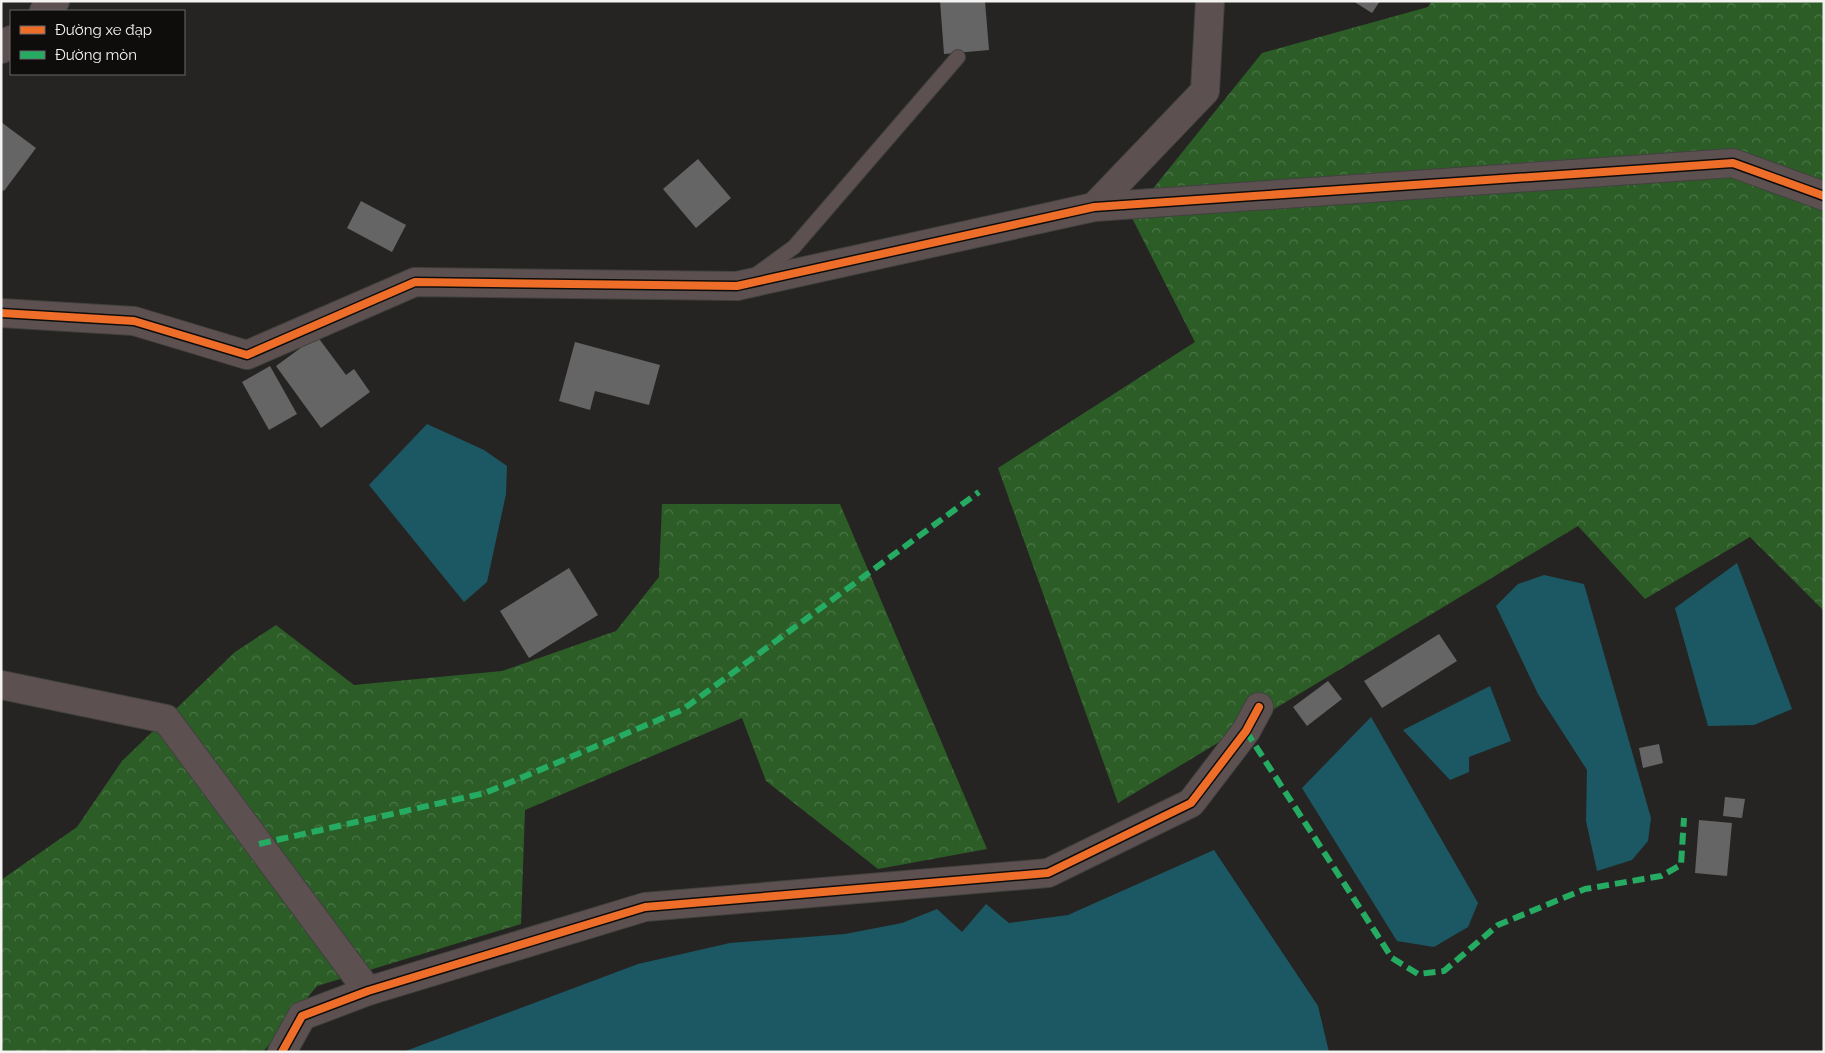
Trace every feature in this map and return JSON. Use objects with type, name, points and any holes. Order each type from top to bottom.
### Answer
[{"type":"street","points":[[45,10],[55,1]]},
{"type":"street","points":[[1094,207],[1205,91],[1210,1]]},
{"type":"street","points":[[1,313],[134,321],[247,356],[415,282],[737,286],[1094,207],[1733,163],[1824,196]]},
{"type":"street","points":[[1,685],[166,719],[368,991]]},
{"type":"street","points":[[282,1052],[302,1016],[368,991],[645,907],[1048,873],[1191,803],[1246,731],[1259,707]]},
{"type":"lane","points":[[737,286],[780,260],[794,247],[958,57]]},
{"type":"green space","points":[[1432,1],[1824,1],[1824,611],[1750,537],[1645,599],[1578,526],[1118,803],[998,468],[1195,342],[1131,216],[1262,53],[1428,7]]},
{"type":"green space","points":[[662,504],[840,504],[987,849],[878,869],[766,781],[742,718],[525,810],[521,924],[317,986],[263,1052],[1,1052],[1,880],[77,827],[122,761],[235,652],[276,625],[354,685],[502,671],[616,631],[659,577]]},
{"type":"water","points":[[427,424],[484,450],[507,466],[506,494],[487,582],[464,602],[369,485]]},
{"type":"water","points":[[1737,563],[1792,709],[1754,725],[1708,726],[1675,608]]},
{"type":"water","points":[[1544,575],[1584,584],[1651,818],[1648,841],[1632,860],[1597,871],[1586,821],[1587,770],[1538,694],[1496,606],[1518,584]]},
{"type":"water","points":[[1490,686],[1511,741],[1469,757],[1469,772],[1450,780],[1403,730]]},
{"type":"water","points":[[1371,717],[1478,903],[1468,927],[1434,947],[1397,941],[1302,788]]},
{"type":"water","points":[[1214,850],[1318,1006],[1329,1052],[403,1052],[638,964],[730,943],[845,934],[902,923],[937,909],[962,932],[986,904],[1009,923],[1068,915]]},
{"type":"building","points":[[940,1],[985,1],[989,50],[944,54]]},
{"type":"building","points":[[1353,1],[1380,1],[1372,13]]},
{"type":"building","points":[[1,122],[36,148],[4,191],[1,189]]},
{"type":"building","points":[[698,159],[731,198],[696,228],[663,189]]},
{"type":"building","points":[[361,201],[406,225],[392,252],[347,228]]},
{"type":"building","points":[[317,336],[346,375],[354,369],[370,392],[321,428],[276,366]]},
{"type":"building","points":[[575,342],[660,365],[649,405],[595,391],[590,410],[559,401]]},
{"type":"building","points":[[270,366],[297,414],[269,430],[242,382]]},
{"type":"building","points":[[569,568],[598,615],[529,658],[500,611]]},
{"type":"building","points":[[1439,634],[1457,661],[1382,708],[1364,681]]},
{"type":"building","points":[[1328,681],[1342,699],[1307,726],[1293,707]]},
{"type":"building","points":[[1659,744],[1663,763],[1643,768],[1639,748]]},
{"type":"building","points":[[1725,797],[1745,799],[1742,818],[1723,816]]},
{"type":"building","points":[[1699,820],[1732,823],[1727,876],[1695,873]]},
{"type":"marked path","points":[[259,844],[485,793],[682,710],[979,492]]},
{"type":"marked path","points":[[1246,731],[1392,958],[1418,974],[1444,971],[1498,925],[1585,889],[1661,876],[1681,865],[1684,818]]},
{"type":"cycle path","points":[[1,313],[134,321],[247,355],[415,282],[737,286],[1094,207],[1733,163],[1824,196]]},
{"type":"cycle path","points":[[282,1052],[302,1016],[368,991],[645,907],[1048,873],[1191,803],[1246,731],[1259,707]]}]
